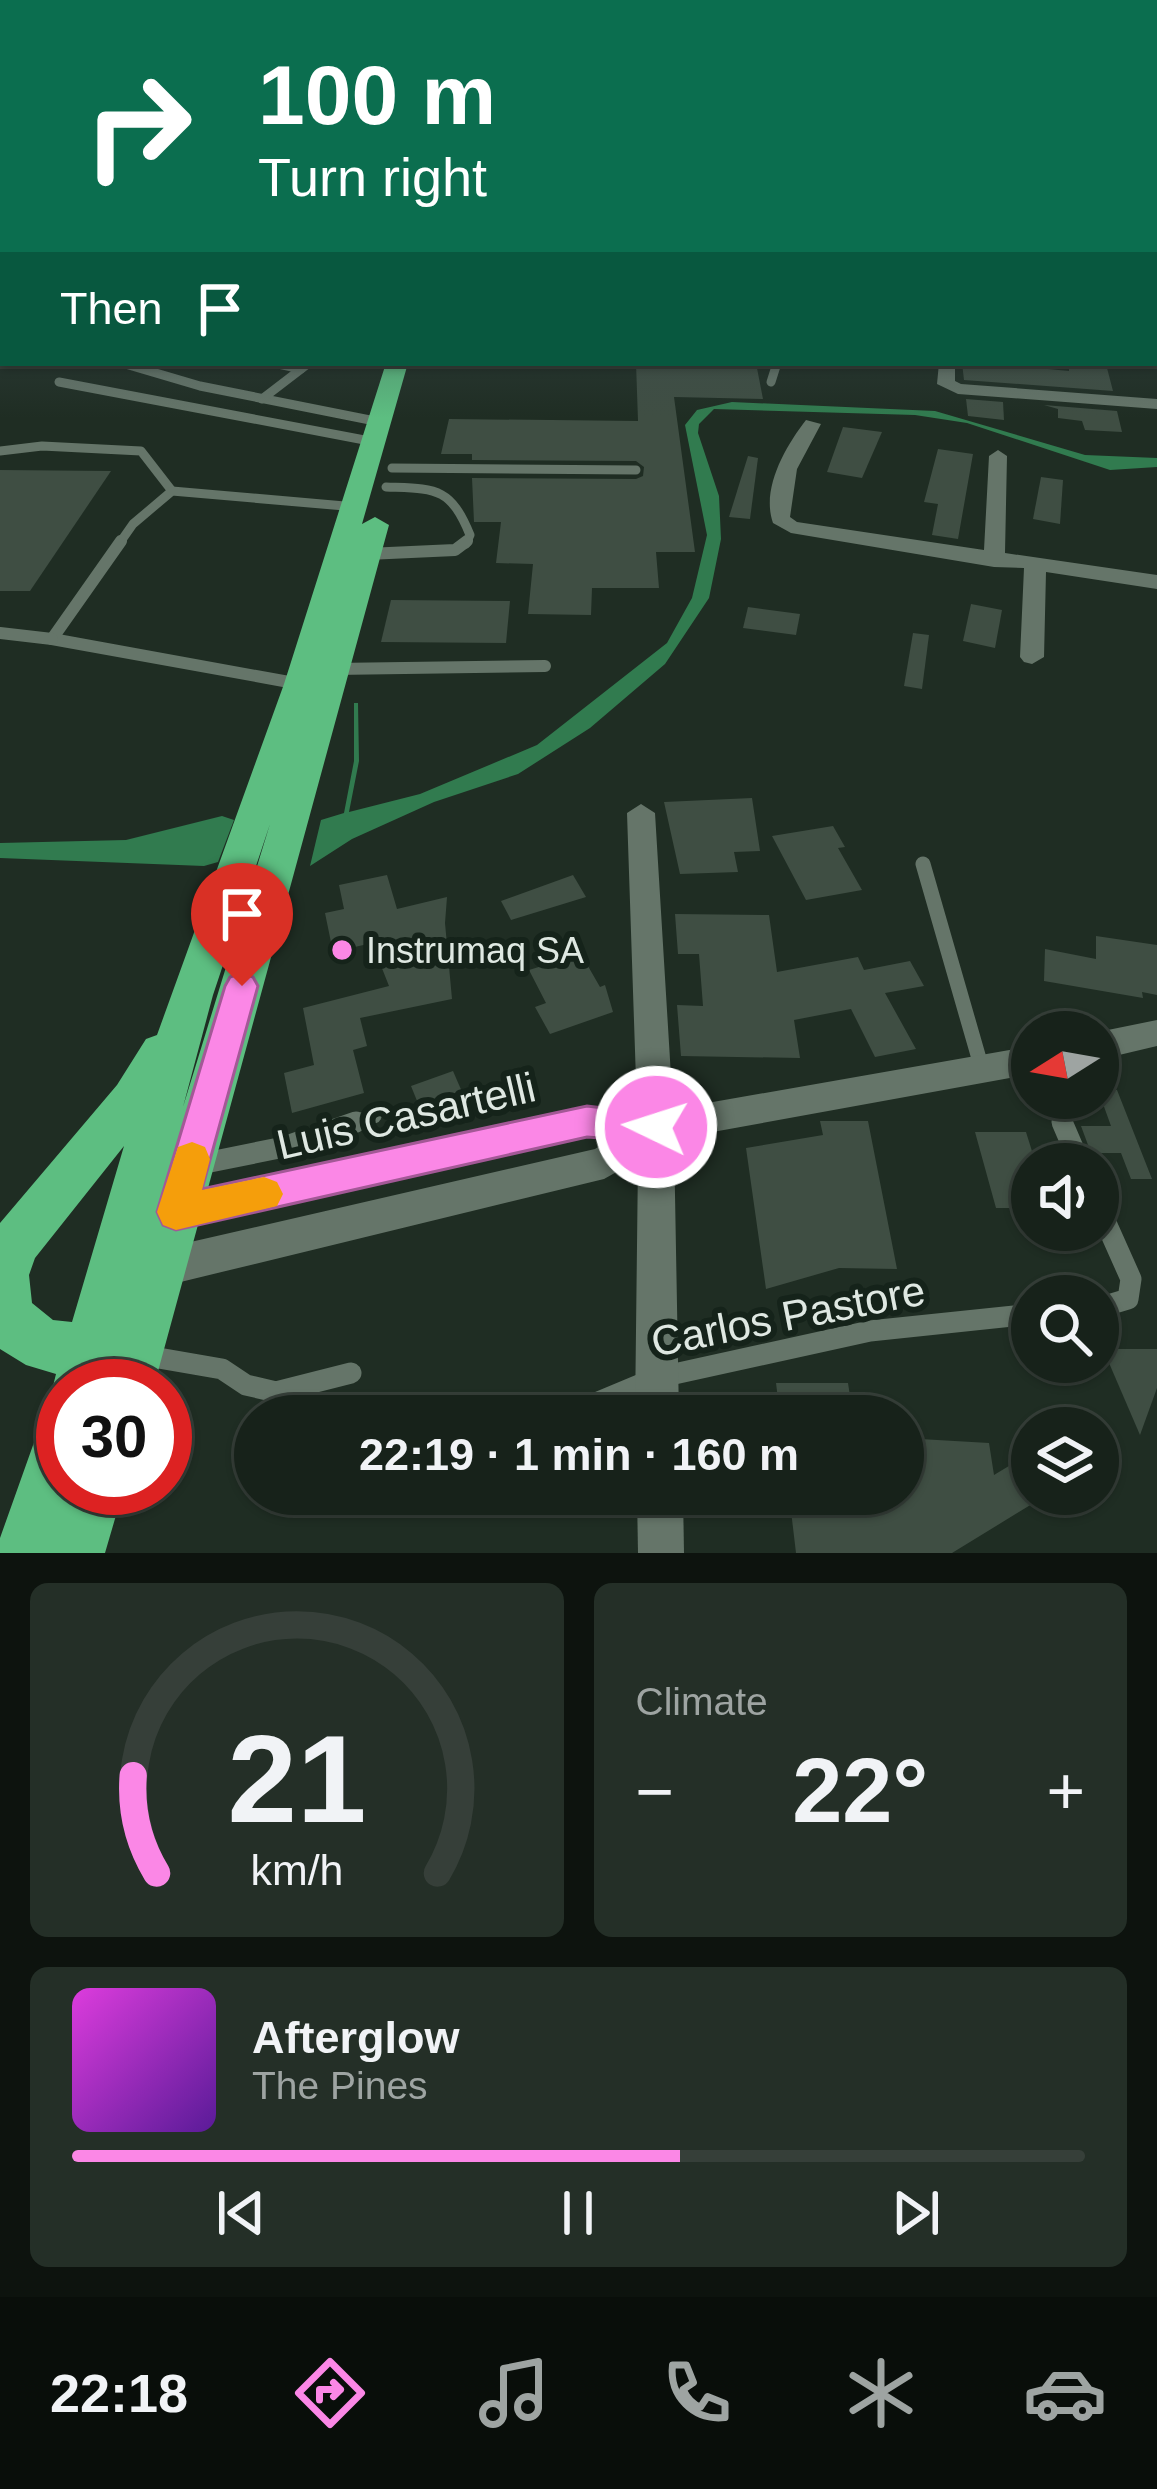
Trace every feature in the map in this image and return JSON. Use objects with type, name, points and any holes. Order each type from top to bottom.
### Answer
[{"type":"highway","points":[[80,1359],[18,1329],[2,1296],[7,1244],[134,1099],[191,995],[367,554],[396,366]]},
{"type":"highway","points":[[114,1359],[160,1268],[317,676],[378,465],[421,366]]},
{"type":"highway","points":[[111,1359],[191,995]]},
{"type":"highway","points":[[26,1553],[39,1515]]},
{"type":"highway","points":[[74,1553],[86,1515]]},
{"type":"street","points":[[947,366],[946,384],[958,389],[1157,404]]},
{"type":"street","points":[[812,424],[799,442],[778,504],[780,519],[791,527],[1157,582]]},
{"type":"street","points":[[994,560],[998,456]]},
{"type":"street","points":[[1032,657],[1035,566]]},
{"type":"street","points":[[641,813],[656,1127],[657,1395]]},
{"type":"street","points":[[1119,1041],[1157,1033]]},
{"type":"street","name":"Luis Casartelli","points":[[183,1189],[587,1121],[656,1127],[1011,1064]]},
{"type":"street","name":"Luis Casartelli","points":[[160,1268],[604,1163],[656,1127]]},
{"type":"street","points":[[661,1515],[662,1553]]},
{"type":"lane","points":[[134,366],[262,399],[378,465]]},
{"type":"lane","points":[[262,399],[305,366]]},
{"type":"lane","points":[[771,382],[776,366]]},
{"type":"lane","points":[[59,382],[378,465],[454,498],[470,535],[465,547],[455,550],[367,554]]},
{"type":"lane","points":[[0,451],[42,446],[141,451],[172,490]]},
{"type":"lane","points":[[52,639],[133,524],[172,490],[378,465],[636,470]]},
{"type":"lane","points":[[0,632],[317,676],[545,666]]},
{"type":"lane","points":[[923,864],[982,1069]]},
{"type":"lane","points":[[183,1189],[374,1116]]},
{"type":"lane","points":[[1119,1251],[1131,1279],[1128,1299],[1119,1302]]},
{"type":"lane","name":"Carlos Pastore","points":[[663,1395],[870,1331],[1011,1316]]},
{"type":"lane","points":[[192,1369],[222,1369],[246,1385],[276,1392],[351,1373]]},
{"type":"shaded area","points":[[732,402],[935,411],[1085,455],[1157,458],[1157,467],[1110,470],[967,423],[915,415],[714,409],[699,424],[698,433],[719,496],[721,539],[709,598],[665,664],[590,728],[518,774],[434,802],[352,839],[310,866],[321,820],[344,813],[354,761],[354,703],[358,703],[359,761],[349,812],[420,794],[537,745],[667,643],[692,598],[707,535],[685,425],[697,410]]},
{"type":"shaded area","points":[[222,816],[234,820],[218,862],[204,866],[0,858],[0,843],[126,840]]},
{"type":"building","points":[[636,366],[757,366],[763,399],[674,397],[695,552],[656,552],[659,588],[592,588],[591,615],[528,614],[533,564],[496,563],[501,522],[474,522],[472,478],[636,479],[643,476],[644,467],[636,461],[472,460],[472,454],[441,454],[449,419],[638,421]]},
{"type":"building","points":[[962,366],[1107,368],[1113,391],[964,380]]},
{"type":"building","points":[[966,399],[1003,402],[1004,420],[968,416]]},
{"type":"building","points":[[1044,405],[1117,411],[1122,432],[1085,430],[1082,421],[1058,418],[1058,409]]},
{"type":"building","points":[[843,427],[882,432],[862,478],[827,472]]},
{"type":"building","points":[[938,449],[973,454],[958,539],[932,535],[938,504],[924,502]]},
{"type":"building","points":[[748,456],[758,458],[750,519],[729,517]]},
{"type":"building","points":[[0,470],[111,471],[30,591],[0,591]]},
{"type":"building","points":[[1041,477],[1063,480],[1060,524],[1033,519]]},
{"type":"building","points":[[391,600],[510,601],[506,643],[381,642]]},
{"type":"building","points":[[971,604],[1002,610],[995,648],[963,641]]},
{"type":"building","points":[[748,607],[800,614],[796,635],[743,628]]},
{"type":"building","points":[[913,633],[929,635],[922,689],[904,686]]},
{"type":"building","points":[[752,798],[760,851],[734,852],[738,872],[680,874],[664,802]]},
{"type":"building","points":[[833,826],[845,847],[838,848],[862,890],[806,900],[772,836]]},
{"type":"building","points":[[387,875],[397,909],[447,897],[452,999],[360,1018],[367,1046],[353,1050],[364,1093],[292,1113],[284,1073],[314,1065],[303,1008],[389,986],[372,943],[333,952],[325,913],[344,909],[339,885]]},
{"type":"building","points":[[573,875],[586,897],[511,920],[501,901]]},
{"type":"building","points":[[675,914],[769,915],[777,972],[858,957],[864,970],[910,961],[924,986],[885,993],[916,1049],[875,1057],[851,1009],[794,1020],[800,1058],[681,1056],[677,1005],[703,1006],[699,954],[678,954]]},
{"type":"building","points":[[1096,936],[1157,945],[1157,995],[1142,992],[1143,998],[1044,981],[1045,949],[1096,959]]},
{"type":"building","points":[[581,954],[600,987],[605,985],[613,1012],[550,1034],[535,1007],[546,1003],[529,970]]},
{"type":"building","points":[[453,1071],[469,1108],[426,1123],[411,1086]]},
{"type":"building","points":[[1119,1095],[1152,1179],[1131,1179],[1119,1143],[1087,1143],[1081,1126],[1111,1126],[1108,1119],[1119,1119]]},
{"type":"building","points":[[820,1121],[868,1121],[897,1269],[839,1268],[766,1289],[746,1148],[823,1135]]},
{"type":"building","points":[[975,1132],[1026,1132],[1029,1143],[1011,1143],[1011,1208],[996,1208]]},
{"type":"building","points":[[1119,1349],[1157,1349],[1157,1388],[1140,1435],[1118,1383]]},
{"type":"building","points":[[776,1383],[848,1383],[850,1395],[777,1395]]},
{"type":"building","points":[[924,1439],[989,1443],[994,1475],[1011,1465],[1014,1515],[952,1553],[796,1553],[791,1515],[924,1515]]},
{"type":"slow traffic","points":[[192,1159],[176,1212],[264,1194]]},
{"type":"place","name":"Instrumaq SA","points":[[342,950]]},
{"type":"route","points":[[242,986],[176,1212],[587,1121],[656,1127]]}]
